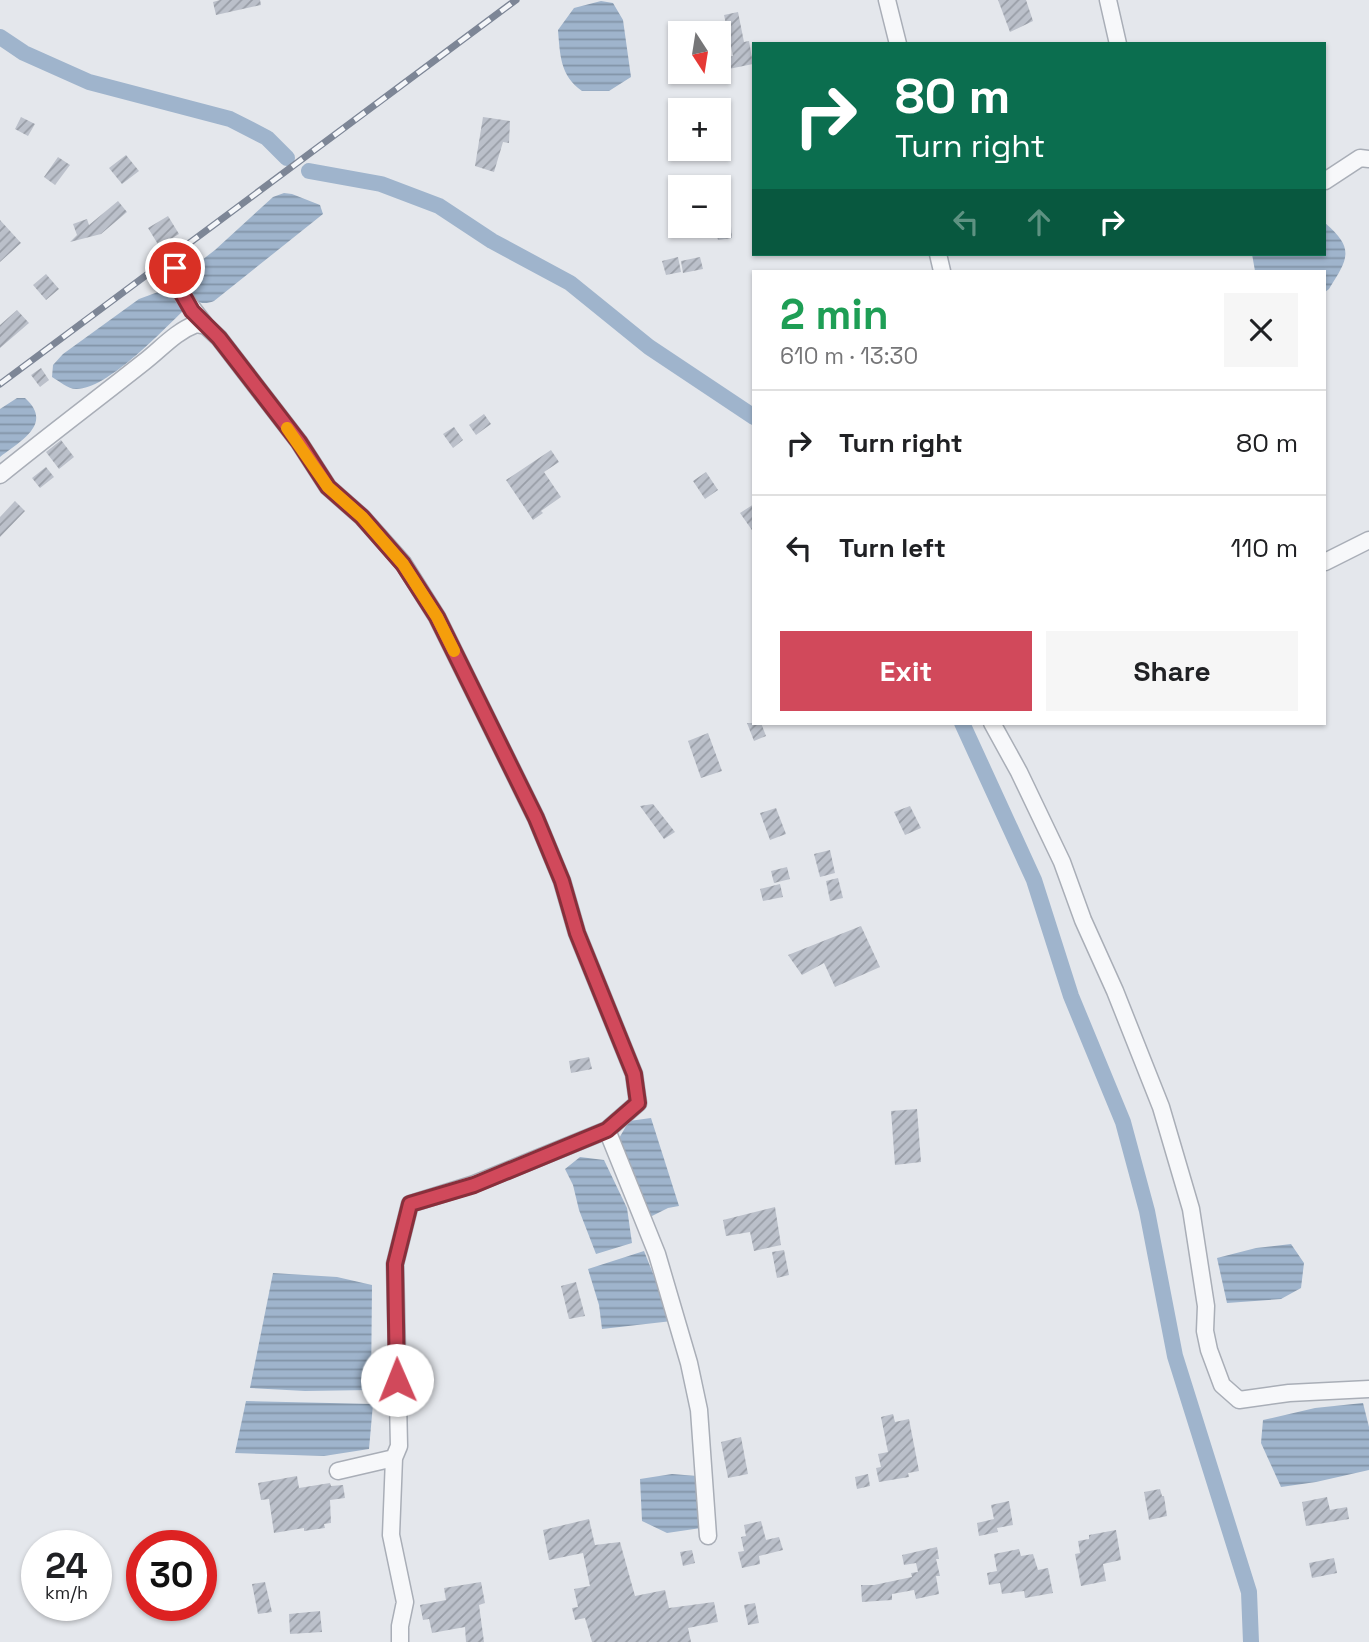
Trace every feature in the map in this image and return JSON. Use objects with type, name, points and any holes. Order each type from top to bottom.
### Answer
[{"type":"street","points":[[887,0],[898,42]]},
{"type":"street","points":[[1108,0],[1118,42]]},
{"type":"street","points":[[1326,180],[1360,158],[1369,159]]},
{"type":"street","points":[[175,260],[174,278],[180,292],[299,442],[328,487],[362,517],[403,564],[437,617],[536,818],[562,881],[577,933],[634,1074],[638,1103],[607,1130],[474,1185],[410,1204],[395,1264],[399,1447],[394,1458],[391,1535],[405,1602],[400,1642]]},
{"type":"street","points":[[0,475],[178,333],[196,324],[206,326]]},
{"type":"street","points":[[1326,562],[1369,540]]},
{"type":"street","points":[[993,725],[1062,862],[1083,920],[1115,991],[1161,1107],[1191,1209],[1206,1306],[1205,1331],[1222,1385],[1239,1400],[1289,1393],[1369,1390]]},
{"type":"street","points":[[607,1130],[657,1254],[689,1363],[699,1410],[708,1536]]},
{"type":"street","points":[[338,1471],[394,1458]]},
{"type":"water","points":[[601,1],[613,3],[623,20],[631,77],[609,91],[582,91],[569,79],[565,71],[558,30],[574,8]]},
{"type":"water","points":[[284,193],[320,205],[323,214],[214,301],[202,303],[193,298],[180,277],[215,250],[273,197]]},
{"type":"water","points":[[1326,224],[1345,248],[1344,262],[1326,291],[1326,270],[1255,270],[1252,256],[1326,256]]},
{"type":"water","points":[[158,292],[174,293],[182,306],[182,312],[132,359],[88,387],[73,389],[52,377],[53,365],[63,354],[139,299]]},
{"type":"water","points":[[17,398],[25,398],[33,407],[35,424],[24,438],[0,457],[0,409]]},
{"type":"water","points":[[651,1118],[679,1206],[668,1208],[648,1218],[618,1140],[629,1121]]},
{"type":"water","points":[[580,1157],[604,1160],[627,1208],[632,1243],[596,1254],[565,1169]]},
{"type":"water","points":[[1291,1244],[1304,1263],[1301,1288],[1281,1299],[1227,1303],[1217,1258],[1256,1248]]},
{"type":"water","points":[[644,1251],[672,1321],[602,1329],[599,1305],[588,1269]]},
{"type":"water","points":[[273,1273],[337,1277],[372,1285],[371,1390],[250,1388]]},
{"type":"water","points":[[246,1401],[373,1404],[369,1449],[324,1456],[235,1453]]},
{"type":"water","points":[[1363,1403],[1369,1427],[1369,1470],[1281,1487],[1261,1443],[1263,1420],[1315,1408]]},
{"type":"water","points":[[672,1474],[697,1476],[701,1528],[667,1533],[642,1521],[640,1479]]},
{"type":"building","points":[[260,0],[261,5],[216,15],[213,2]]},
{"type":"building","points":[[998,0],[1026,0],[1033,21],[1010,32]]},
{"type":"building","points":[[738,12],[744,42],[749,41],[752,64],[732,68],[732,21],[725,21],[724,15]]},
{"type":"building","points":[[21,117],[35,124],[28,136],[15,129]]},
{"type":"building","points":[[483,117],[510,121],[509,143],[503,142],[494,172],[475,166]]},
{"type":"building","points":[[126,155],[139,171],[122,184],[109,168]]},
{"type":"building","points":[[58,157],[70,165],[55,185],[44,177]]},
{"type":"building","points":[[118,201],[127,212],[101,234],[70,242],[77,235],[73,224],[87,219],[89,225]]},
{"type":"building","points":[[168,216],[179,234],[159,246],[148,228]]},
{"type":"building","points":[[0,220],[21,243],[0,262]]},
{"type":"building","points":[[678,257],[681,272],[666,275],[662,261]]},
{"type":"building","points":[[700,257],[703,269],[683,273],[681,261]]},
{"type":"building","points":[[46,274],[59,289],[46,300],[33,285]]},
{"type":"building","points":[[17,310],[29,323],[0,348],[0,325]]},
{"type":"building","points":[[41,368],[49,380],[40,387],[31,375]]},
{"type":"building","points":[[484,414],[491,424],[476,435],[469,425]]},
{"type":"building","points":[[454,427],[463,440],[453,448],[443,434]]},
{"type":"building","points":[[61,440],[74,457],[59,469],[46,452]]},
{"type":"building","points":[[551,450],[559,462],[544,472],[561,497],[533,520],[506,480]]},
{"type":"building","points":[[46,467],[54,477],[40,488],[32,478]]},
{"type":"building","points":[[706,472],[718,490],[705,499],[693,481]]},
{"type":"building","points":[[15,501],[25,511],[0,537],[0,517]]},
{"type":"building","points":[[752,505],[752,530],[740,513]]},
{"type":"building","points":[[747,723],[762,725],[766,736],[754,741]]},
{"type":"building","points":[[708,733],[722,771],[701,778],[688,741]]},
{"type":"building","points":[[653,804],[675,832],[664,839],[640,806]]},
{"type":"building","points":[[910,806],[921,828],[905,835],[894,812]]},
{"type":"building","points":[[776,808],[786,834],[770,840],[760,813]]},
{"type":"building","points":[[830,850],[835,873],[820,877],[814,854]]},
{"type":"building","points":[[787,867],[790,879],[774,883],[771,871]]},
{"type":"building","points":[[838,878],[843,898],[830,901],[826,881]]},
{"type":"building","points":[[780,884],[783,897],[763,901],[760,889]]},
{"type":"building","points":[[861,926],[880,967],[835,987],[824,963],[802,975],[788,955]]},
{"type":"building","points":[[589,1057],[592,1069],[571,1073],[569,1061]]},
{"type":"building","points":[[917,1109],[921,1162],[895,1165],[891,1111]]},
{"type":"building","points":[[775,1207],[781,1245],[754,1251],[750,1232],[726,1236],[723,1220]]},
{"type":"building","points":[[784,1250],[789,1275],[777,1278],[772,1252]]},
{"type":"building","points":[[576,1282],[585,1316],[569,1319],[561,1286]]},
{"type":"building","points":[[893,1414],[895,1422],[909,1419],[919,1471],[908,1473],[909,1477],[879,1482],[876,1468],[881,1467],[878,1454],[888,1452],[881,1417]]},
{"type":"building","points":[[741,1437],[748,1474],[728,1478],[721,1442]]},
{"type":"building","points":[[868,1474],[870,1486],[857,1489],[855,1477]]},
{"type":"building","points":[[297,1476],[299,1488],[330,1483],[331,1486],[343,1485],[345,1498],[330,1500],[331,1523],[324,1524],[325,1528],[274,1533],[269,1499],[261,1500],[258,1483]]},
{"type":"building","points":[[1160,1489],[1164,1496],[1167,1516],[1149,1520],[1144,1492]]},
{"type":"building","points":[[1327,1497],[1330,1510],[1347,1507],[1349,1519],[1306,1526],[1302,1502]]},
{"type":"building","points":[[1009,1501],[1013,1525],[979,1536],[977,1523],[994,1519],[991,1505]]},
{"type":"building","points":[[589,1519],[595,1545],[620,1542],[635,1596],[665,1590],[669,1608],[714,1602],[718,1622],[688,1628],[691,1642],[592,1642],[585,1618],[575,1620],[572,1608],[578,1607],[574,1589],[590,1586],[583,1553],[549,1560],[543,1530]]},
{"type":"building","points":[[761,1521],[766,1540],[779,1537],[783,1550],[759,1556],[760,1564],[742,1568],[738,1552],[744,1551],[741,1537],[746,1536],[744,1525]]},
{"type":"building","points":[[1116,1530],[1121,1560],[1103,1564],[1106,1581],[1081,1586],[1075,1554],[1080,1553],[1078,1541],[1089,1539],[1089,1535]]},
{"type":"building","points":[[937,1547],[939,1559],[936,1559],[940,1576],[936,1576],[939,1594],[916,1599],[914,1590],[892,1594],[892,1600],[862,1602],[861,1585],[912,1577],[911,1573],[918,1572],[916,1563],[904,1565],[902,1555]]},
{"type":"building","points":[[1019,1549],[1021,1556],[1033,1554],[1038,1570],[1048,1568],[1053,1593],[1025,1598],[1024,1591],[1002,1594],[1000,1583],[989,1585],[987,1573],[997,1571],[994,1554]]},
{"type":"building","points":[[692,1550],[695,1563],[683,1566],[680,1552]]},
{"type":"building","points":[[1334,1558],[1337,1573],[1312,1578],[1309,1563]]},
{"type":"building","points":[[265,1582],[272,1612],[258,1614],[252,1584]]},
{"type":"building","points":[[481,1582],[485,1603],[479,1605],[484,1642],[466,1642],[465,1627],[432,1633],[429,1619],[423,1620],[420,1605],[446,1600],[444,1588]]},
{"type":"building","points":[[755,1603],[759,1623],[748,1625],[744,1605]]},
{"type":"building","points":[[320,1611],[322,1632],[290,1634],[289,1614]]},
{"type":"waterway","points":[[0,37],[24,53],[89,82],[230,119],[267,138],[287,158]]},
{"type":"waterway","points":[[309,171],[381,184],[439,206],[492,241],[570,283],[649,347],[752,416]]},
{"type":"waterway","points":[[963,725],[1034,880],[1071,996],[1123,1122],[1147,1211],[1175,1356],[1249,1592],[1251,1642]]},
{"type":"railway","points":[[0,384],[516,0]]},
{"type":"slow traffic","points":[[287,428],[328,487],[362,517],[403,564],[437,617],[454,651]]},
{"type":"route","points":[[175,268],[174,278],[192,311],[219,338],[299,442],[328,487],[362,517],[403,564],[437,617],[536,818],[562,881],[577,933],[634,1074],[638,1103],[607,1130],[474,1185],[410,1204],[395,1264],[397,1380]]}]
